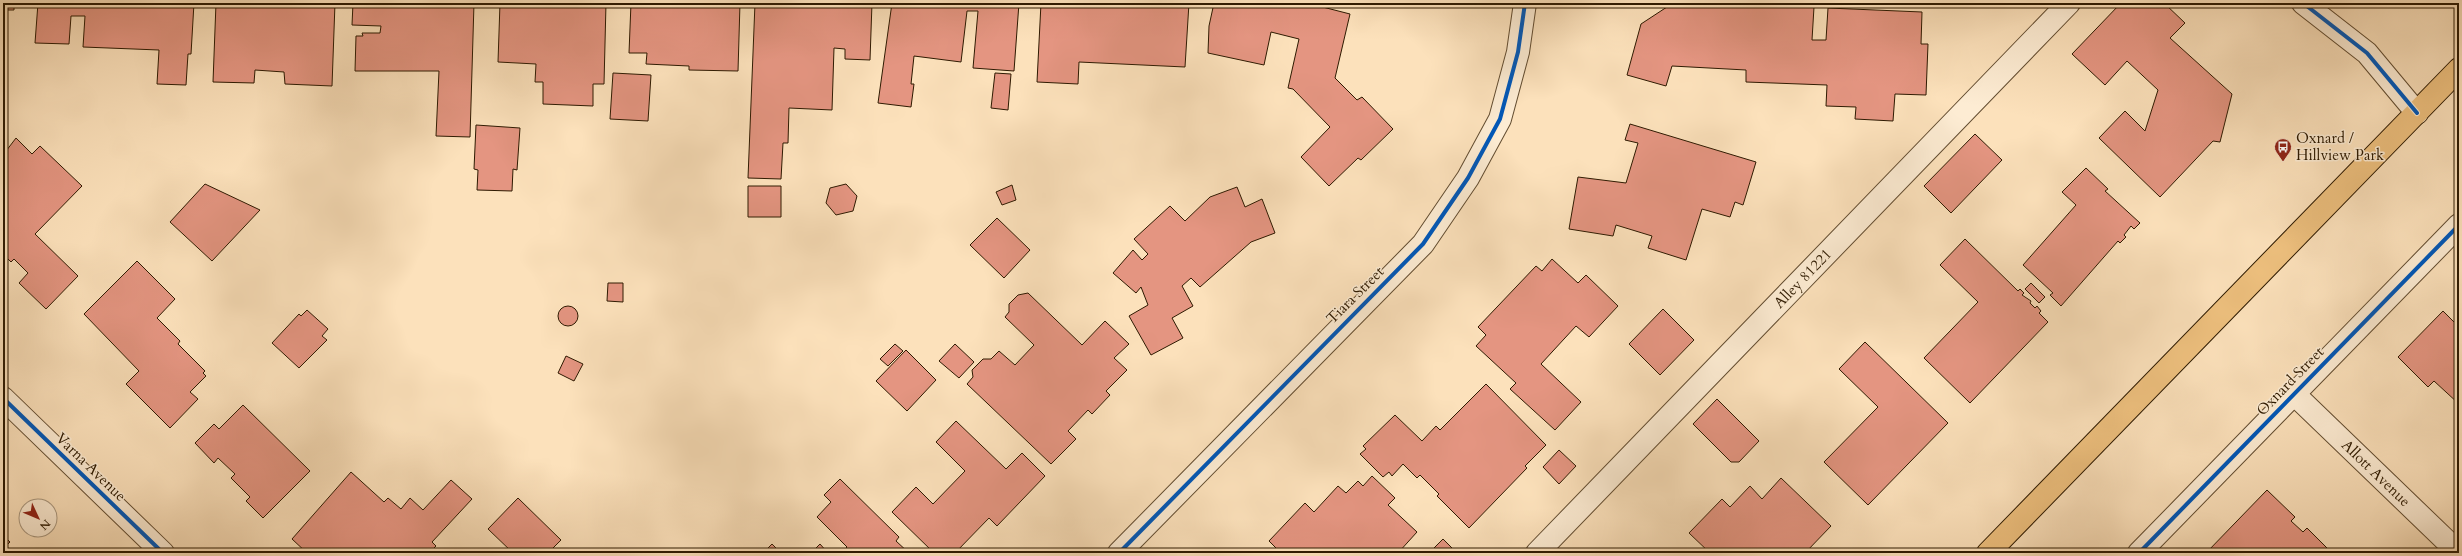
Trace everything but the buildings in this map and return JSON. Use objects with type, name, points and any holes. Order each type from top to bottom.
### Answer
[{"type":"main road","points":[[1988,553],[2459,69]]},
{"type":"street","name":"Tiara Street","points":[[1119,553],[1423,244],[1468,178],[1500,119],[1518,52],[1526,3]]},
{"type":"street","name":"Alley 81221","points":[[1537,553],[2069,3]]},
{"type":"street","points":[[2303,3],[2367,53],[2417,112]]},
{"type":"street","name":"Oxnard Street","points":[[2139,553],[2459,225]]},
{"type":"street","name":"Allott Avenue","points":[[2294,394],[2459,553]]},
{"type":"street","name":"Varna Avenue","points":[[3,398],[163,553]]},
{"type":"cycle path","points":[[1119,553],[1423,244],[1468,178],[1500,119],[1518,52],[1525,3]]},
{"type":"cycle path","points":[[2303,3],[2367,53],[2417,113]]},
{"type":"cycle path","points":[[2139,553],[2459,225]]},
{"type":"cycle path","points":[[3,398],[163,553]]},
{"type":"place","name":"Oxnard / Hillview Park","points":[[2283,162]]}]
